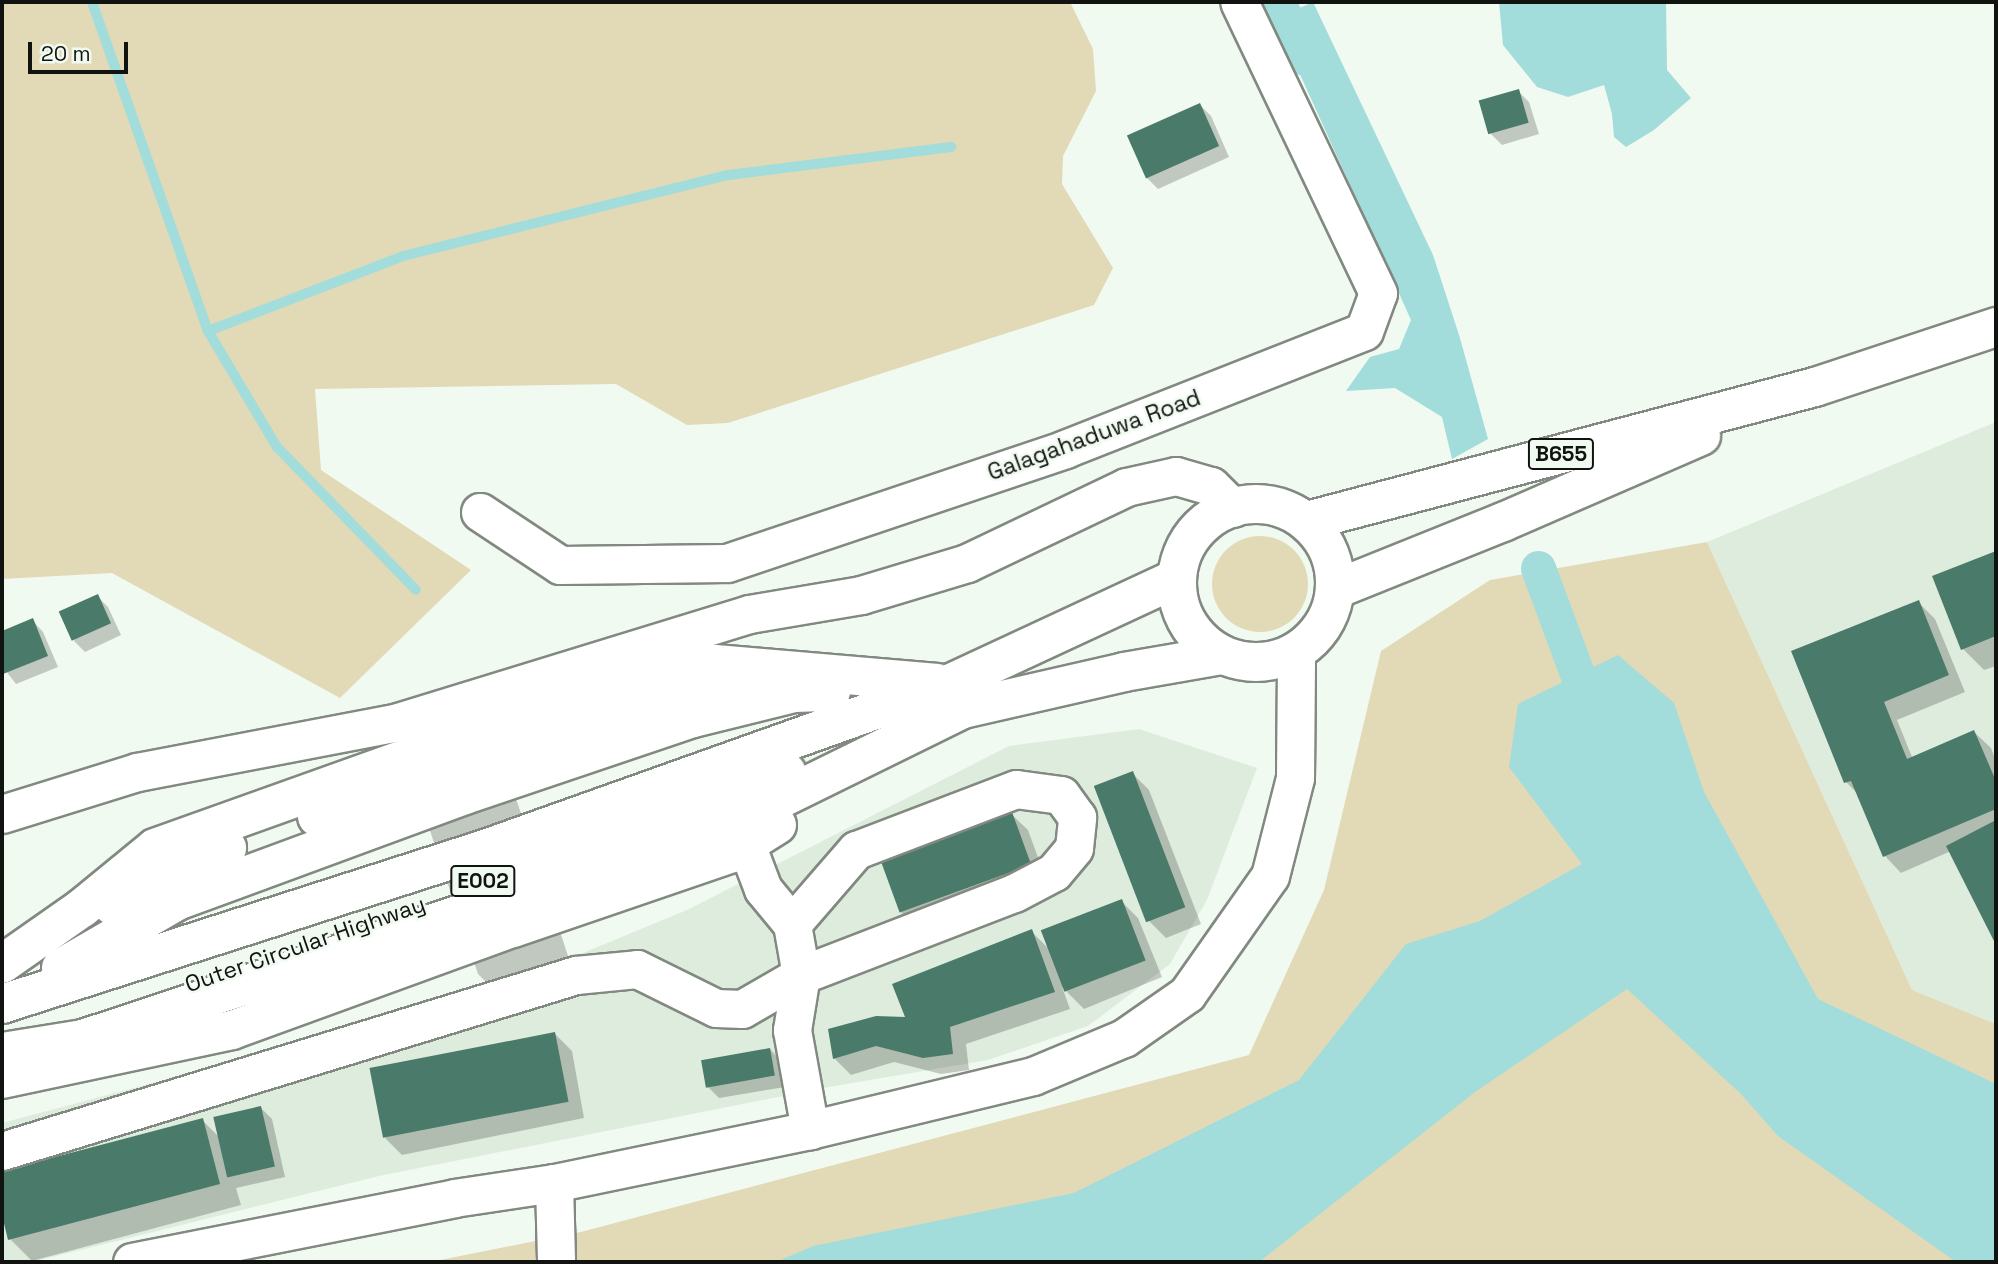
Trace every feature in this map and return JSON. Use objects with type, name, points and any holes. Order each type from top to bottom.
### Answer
[{"type":"main road","name":"B655","points":[[1307,521],[1815,387],[1996,327]]},
{"type":"main road","name":"B655","points":[[1336,589],[1503,522],[1815,387]]},
{"type":"main road","points":[[1259,504],[1284,508],[1307,521],[1324,540],[1334,564],[1336,589],[1330,615],[1316,636],[1296,652],[1272,661],[1247,662],[1222,655],[1202,642],[1187,623],[1178,601],[1177,578],[1182,554],[1194,534],[1212,517],[1233,508],[1259,504]]},
{"type":"main road","points":[[2,1079],[232,1030],[513,928],[732,853],[956,697],[1177,578]]},
{"type":"main road","points":[[2,1002],[956,697],[1222,655]]},
{"type":"main road","points":[[2,964],[82,908],[155,848],[650,671],[705,663],[956,697]]},
{"type":"main road","points":[[2,970],[195,859],[682,693],[858,691]]},
{"type":"main road","name":"E002","points":[[2,1002],[41,979],[858,691],[956,697]]},
{"type":"main road","points":[[41,979],[177,901],[465,796],[680,722],[794,693]]},
{"type":"main road","name":"Outer Circular Highway","points":[[2,1051],[956,697]]},
{"type":"street","name":"Galagahaduwa Road","points":[[480,512],[560,565],[727,563],[1065,449],[1364,331],[1378,293],[1239,2]]},
{"type":"street","points":[[2,814],[137,772],[398,722],[749,614],[861,595],[967,563],[1126,487],[1176,476],[1211,485],[1233,508]]},
{"type":"street","points":[[132,1262],[454,1198],[554,1183],[810,1130],[1033,1076],[1124,1038],[1187,994],[1270,876],[1295,778],[1296,652]]},
{"type":"street","points":[[2,1151],[576,975],[637,969],[716,1008],[742,1009],[801,975],[1014,893],[1054,872],[1073,848],[1077,817],[1061,795],[1016,789],[856,850],[792,924]]},
{"type":"street","points":[[746,844],[763,889],[792,924],[801,975],[792,1030],[810,1130]]},
{"type":"street","points":[[554,1183],[556,1262]]},
{"type":"shaded area","points":[[2,2],[1070,2],[1093,49],[1096,91],[1063,156],[1062,184],[1113,268],[1094,305],[728,423],[687,425],[616,384],[315,389],[321,470],[471,570],[340,698],[112,573],[2,579]]},
{"type":"shaded area","points":[[1996,422],[1996,1024],[1912,990],[1707,542]]},
{"type":"shaded area","points":[[1260,536],[1278,540],[1294,550],[1304,566],[1308,584],[1304,602],[1294,618],[1278,628],[1260,632],[1242,628],[1226,618],[1216,602],[1212,584],[1216,566],[1226,550],[1242,540]]},
{"type":"shaded area","points":[[1707,542],[1912,990],[1996,1024],[1996,1262],[430,1262],[581,1232],[1249,1055],[1324,890],[1381,651],[1490,580]]},
{"type":"shaded area","points":[[1139,729],[1257,768],[1207,900],[1170,964],[1088,1026],[988,1060],[829,1087],[379,1176],[32,1262],[2,1262],[2,1123],[295,1045],[537,972],[687,910],[1009,746]]},
{"type":"water","points":[[1313,2],[1433,255],[1460,338],[1488,439],[1452,459],[1442,417],[1395,388],[1346,391],[1370,357],[1399,349],[1411,320],[1275,19]]},
{"type":"water","points":[[1499,2],[1666,2],[1667,70],[1691,98],[1654,130],[1626,147],[1614,137],[1612,114],[1604,85],[1568,97],[1537,87],[1503,45]]},
{"type":"water","points":[[1618,655],[1674,703],[1704,792],[1818,999],[1996,1084],[1996,1262],[1956,1262],[1778,1136],[1740,1093],[1627,989],[1475,1092],[1259,1262],[776,1262],[813,1246],[1074,1193],[1299,1080],[1406,944],[1480,921],[1582,864],[1509,767],[1518,704]]},
{"type":"building","points":[[1519,89],[1529,123],[1488,134],[1479,101]]},
{"type":"building","points":[[1200,103],[1219,146],[1146,178],[1127,136]]},
{"type":"building","points":[[1996,551],[1996,636],[1961,650],[1932,576]]},
{"type":"building","points":[[98,594],[111,623],[72,641],[59,611]]},
{"type":"building","points":[[1919,600],[1949,675],[1884,702],[1907,759],[1974,730],[1996,781],[1996,809],[1883,857],[1851,781],[1844,783],[1791,651]]},
{"type":"building","points":[[33,618],[48,656],[3,674],[2,631]]},
{"type":"building","points":[[1133,771],[1185,907],[1146,922],[1094,786]]},
{"type":"building","points":[[1012,812],[1031,865],[900,913],[880,860]]},
{"type":"building","points":[[1996,820],[1996,945],[1946,846]]},
{"type":"building","points":[[1122,899],[1146,961],[1064,992],[1041,930]]},
{"type":"building","points":[[1032,929],[1055,992],[950,1027],[953,1054],[923,1058],[876,1046],[833,1059],[828,1029],[876,1016],[905,1017],[892,984]]},
{"type":"building","points":[[555,1032],[569,1102],[383,1138],[369,1068]]},
{"type":"building","points":[[770,1048],[775,1076],[706,1088],[701,1060]]},
{"type":"building","points":[[261,1106],[275,1166],[227,1177],[213,1117]]},
{"type":"building","points":[[203,1118],[220,1184],[8,1240],[2,1215],[2,1171]]},
{"type":"waterway","points":[[92,2],[208,331],[277,447],[416,590]]},
{"type":"waterway","points":[[1278,2],[1305,58]]},
{"type":"waterway","points":[[208,331],[403,256],[729,175],[951,147]]},
{"type":"waterway","points":[[1538,568],[1594,719]]}]
